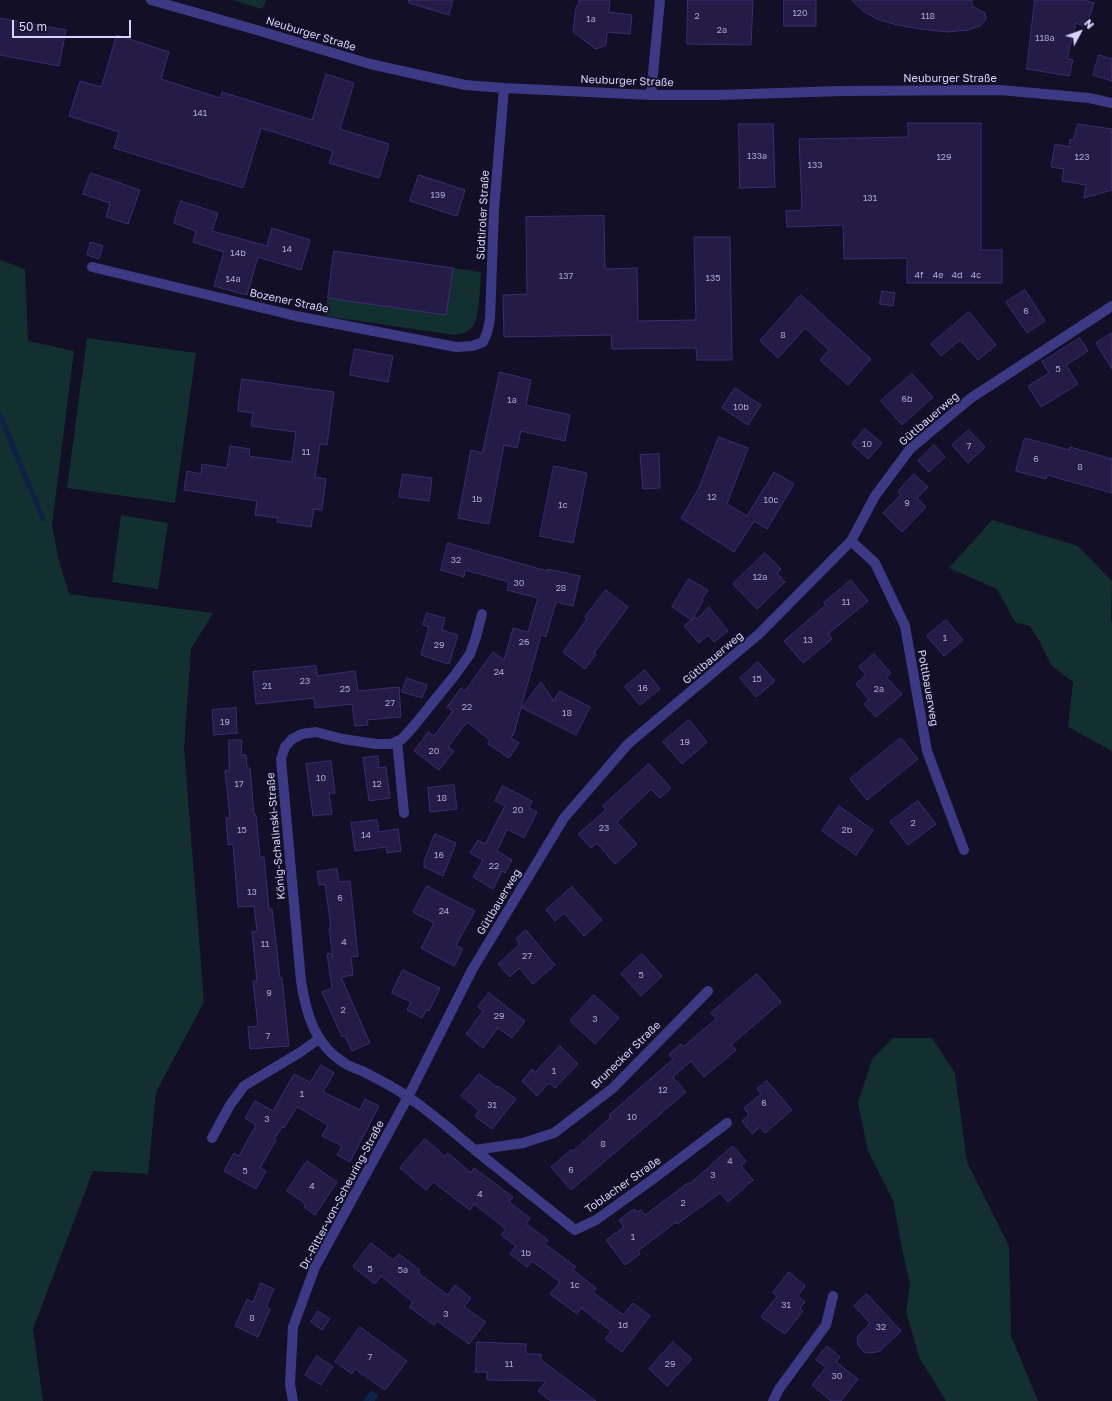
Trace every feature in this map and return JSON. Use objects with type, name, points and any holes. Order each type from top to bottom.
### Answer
[{"type":"street","name":"Neuburger Straße","points":[[151,0],[370,64],[465,84],[504,88],[652,95],[726,95],[842,91],[1000,90],[1089,98],[1112,103]]},
{"type":"street","points":[[652,95],[660,0]]},
{"type":"street","name":"Südtiroler Straße","points":[[483,342],[490,319],[494,210],[504,88]]},
{"type":"street","name":"Bozener Straße","points":[[92,267],[296,316],[456,347],[472,346],[483,342]]},
{"type":"street","name":"Gütlbauerweg","points":[[408,1097],[472,970],[564,818],[628,744],[759,634],[851,541],[875,496],[910,449],[972,398],[1112,306]]},
{"type":"street","name":"Poltlbauerweg","points":[[851,541],[875,563],[905,626],[928,751],[964,850]]},
{"type":"street","points":[[404,813],[397,742],[402,739],[413,727],[470,654],[482,614]]},
{"type":"street","name":"König-Schalinski-Straße","points":[[397,742],[391,744],[376,744],[343,739],[316,732],[302,734],[292,739],[285,747],[281,759],[301,981],[304,1003],[310,1022],[319,1039],[331,1052],[346,1064],[408,1097]]},
{"type":"street","name":"Brunecker Straße","points":[[475,1150],[523,1143],[554,1132],[613,1088],[708,991]]},
{"type":"street","points":[[212,1138],[230,1105],[244,1086],[299,1053],[319,1039]]},
{"type":"street","points":[[408,1097],[475,1150]]},
{"type":"street","name":"Dr.-Ritter-von-Scheuring-Straße","points":[[294,1401],[290,1384],[293,1327],[315,1267],[408,1097]]},
{"type":"street","name":"Toblacher Straße","points":[[475,1150],[575,1230],[596,1220],[727,1123]]},
{"type":"street","points":[[773,1401],[779,1389],[826,1325],[833,1296]]},
{"type":"green space","points":[[233,0],[266,0],[262,9]]},
{"type":"green space","points":[[334,251],[481,272],[477,315],[473,326],[467,331],[454,335],[325,316]]},
{"type":"green space","points":[[0,260],[25,269],[28,341],[74,351],[52,525],[59,561],[69,594],[213,613],[191,649],[184,748],[204,1002],[156,1092],[148,1174],[93,1171],[33,1329],[43,1401],[0,1401]]},
{"type":"green space","points":[[87,338],[196,353],[175,503],[67,488]]},
{"type":"green space","points":[[121,515],[168,523],[158,589],[112,582]]},
{"type":"green space","points":[[992,520],[1078,546],[1112,581],[1112,751],[1068,727],[1073,682],[1051,665],[1040,642],[1030,626],[1015,622],[997,589],[949,568]]},
{"type":"green space","points":[[893,1038],[932,1038],[955,1073],[967,1162],[1009,1246],[1011,1336],[1038,1401],[946,1401],[920,1359],[906,1312],[910,1284],[893,1200],[868,1151],[858,1103],[872,1059]]},
{"type":"water","points":[[371,1390],[379,1395],[375,1401],[363,1401]]},
{"type":"building","points":[[409,0],[453,0],[449,15],[409,3]]},
{"type":"building","points":[[579,0],[610,0],[609,12],[632,15],[630,34],[607,32],[606,45],[596,49],[573,32],[576,7],[579,5]]},
{"type":"building","points":[[688,0],[753,0],[751,45],[687,44]]},
{"type":"building","points":[[784,0],[816,0],[816,26],[784,26]]},
{"type":"building","points":[[852,0],[972,0],[972,6],[985,13],[986,19],[980,26],[968,30],[948,32],[920,29],[893,24],[875,18],[863,11]]},
{"type":"building","points":[[1035,0],[1084,0],[1094,3],[1086,27],[1076,23],[1067,58],[1073,60],[1069,76],[1027,69]]},
{"type":"building","points":[[0,18],[66,30],[59,66],[0,55]]},
{"type":"building","points":[[117,35],[169,52],[161,79],[220,98],[222,92],[312,120],[326,74],[354,83],[340,129],[389,144],[379,178],[329,163],[333,151],[261,128],[243,188],[114,148],[119,132],[69,116],[80,81],[101,87]]},
{"type":"building","points":[[1099,55],[1112,59],[1112,81],[1093,75]]},
{"type":"building","points":[[908,123],[981,123],[981,250],[1002,250],[1002,283],[907,283],[907,258],[844,259],[843,225],[787,227],[786,211],[802,210],[799,139],[908,137]]},
{"type":"building","points":[[739,124],[773,124],[775,187],[740,188]]},
{"type":"building","points":[[1078,124],[1112,129],[1112,190],[1084,198],[1086,185],[1062,181],[1064,169],[1051,167],[1055,144],[1069,147],[1070,139],[1073,140]]},
{"type":"building","points":[[91,173],[140,190],[128,224],[106,217],[110,203],[83,194]]},
{"type":"building","points":[[419,175],[465,190],[457,216],[410,201]]},
{"type":"building","points":[[181,201],[218,213],[212,231],[267,246],[272,228],[310,240],[301,270],[258,257],[247,295],[214,286],[224,252],[193,242],[196,231],[174,223]]},
{"type":"building","points":[[604,216],[605,269],[637,268],[638,321],[696,320],[694,237],[730,237],[732,360],[697,360],[696,348],[612,349],[611,335],[504,337],[503,295],[527,294],[526,217]]},
{"type":"building","points":[[91,242],[103,246],[99,259],[87,255]]},
{"type":"building","points":[[334,251],[453,268],[446,315],[328,298]]},
{"type":"building","points":[[1025,290],[1045,321],[1027,333],[1006,302]]},
{"type":"building","points":[[882,291],[895,293],[893,306],[880,304]]},
{"type":"building","points":[[801,295],[871,359],[848,385],[820,360],[829,350],[805,328],[778,358],[760,341]]},
{"type":"building","points":[[969,312],[996,345],[978,360],[960,340],[941,356],[931,344]]},
{"type":"building","points":[[1112,333],[1112,369],[1096,343]]},
{"type":"building","points":[[1080,338],[1088,351],[1066,365],[1078,384],[1041,407],[1028,386],[1049,373],[1042,362]]},
{"type":"building","points":[[355,349],[393,356],[388,382],[350,375]]},
{"type":"building","points":[[500,372],[531,380],[526,405],[570,415],[565,441],[521,431],[517,448],[504,445],[489,524],[458,518],[471,450],[482,453]]},
{"type":"building","points":[[912,374],[933,397],[902,425],[881,401]]},
{"type":"building","points":[[242,379],[334,392],[327,445],[320,444],[315,477],[326,479],[322,510],[314,509],[311,527],[277,522],[278,518],[255,515],[257,501],[184,490],[187,471],[201,474],[202,464],[227,468],[230,446],[250,449],[249,456],[292,462],[296,432],[251,426],[253,413],[238,411]]},
{"type":"building","points":[[735,388],[761,405],[748,425],[722,408]]},
{"type":"building","points":[[865,429],[882,443],[868,459],[852,444]]},
{"type":"building","points":[[969,430],[985,447],[968,463],[952,445]]},
{"type":"building","points":[[719,437],[748,448],[727,504],[747,516],[774,472],[794,484],[767,529],[754,521],[734,552],[681,518],[698,490]]},
{"type":"building","points":[[1025,438],[1069,450],[1070,447],[1112,459],[1112,493],[1047,475],[1046,479],[1016,471]]},
{"type":"building","points":[[934,445],[945,457],[929,472],[918,461]]},
{"type":"building","points":[[659,454],[660,488],[643,489],[640,455]]},
{"type":"building","points":[[554,466],[587,473],[573,543],[540,536]]},
{"type":"building","points":[[403,474],[432,478],[429,501],[399,497]]},
{"type":"building","points":[[914,474],[928,487],[917,498],[926,507],[902,532],[883,513],[901,495],[898,492]]},
{"type":"building","points":[[448,543],[547,571],[548,569],[580,576],[573,606],[556,602],[546,637],[541,635],[514,733],[511,738],[519,743],[509,758],[488,744],[490,740],[467,722],[448,747],[454,751],[439,770],[414,751],[428,732],[434,736],[453,711],[447,707],[461,688],[465,691],[493,652],[504,660],[513,628],[528,632],[538,598],[507,590],[509,582],[465,570],[464,577],[441,570]]},
{"type":"building","points":[[765,553],[781,569],[777,573],[785,582],[757,609],[733,584]]},
{"type":"building","points":[[689,579],[708,590],[692,620],[672,607]]},
{"type":"building","points":[[851,580],[868,601],[828,634],[832,639],[803,663],[784,641],[826,605],[824,603]]},
{"type":"building","points":[[606,590],[628,607],[594,653],[596,654],[585,669],[563,652],[587,619],[585,617]]},
{"type":"building","points":[[709,607],[728,631],[714,642],[708,635],[699,643],[684,626],[695,617],[697,619]]},
{"type":"building","points":[[427,613],[445,618],[442,630],[458,635],[449,664],[421,655],[429,627],[423,625]]},
{"type":"building","points":[[946,620],[963,640],[944,656],[927,636]]},
{"type":"building","points":[[874,654],[891,673],[886,677],[902,694],[876,717],[864,704],[869,700],[856,684],[866,675],[859,667]]},
{"type":"building","points":[[758,662],[775,681],[756,697],[740,678]]},
{"type":"building","points":[[316,666],[317,676],[355,671],[358,691],[399,687],[401,717],[367,720],[368,725],[355,726],[352,704],[315,708],[314,698],[256,704],[253,672]]},
{"type":"building","points":[[645,670],[660,689],[640,705],[625,687]]},
{"type":"building","points":[[407,678],[427,685],[422,698],[402,692]]},
{"type":"building","points":[[541,682],[554,701],[559,691],[590,707],[576,735],[522,708]]},
{"type":"building","points":[[236,708],[237,733],[214,735],[212,710]]},
{"type":"building","points":[[689,720],[707,742],[682,764],[663,742]]},
{"type":"building","points":[[901,738],[918,759],[867,800],[850,779]]},
{"type":"building","points":[[229,740],[242,740],[241,755],[246,755],[247,768],[250,768],[254,815],[256,815],[260,857],[264,857],[269,909],[272,909],[280,978],[282,978],[289,1046],[250,1049],[248,1027],[258,1026],[253,981],[257,981],[252,932],[257,931],[254,906],[238,907],[233,844],[228,845],[226,818],[230,818],[225,771],[229,770]]},
{"type":"building","points":[[378,756],[379,768],[386,767],[390,798],[369,801],[363,758]]},
{"type":"building","points":[[331,761],[335,793],[329,793],[332,814],[313,816],[306,764]]},
{"type":"building","points":[[649,764],[671,788],[660,798],[651,789],[617,822],[637,844],[615,864],[597,843],[591,848],[578,834],[606,810],[603,806]]},
{"type":"building","points":[[454,785],[457,809],[430,812],[428,788]]},
{"type":"building","points":[[503,786],[532,801],[529,808],[537,812],[524,838],[507,829],[497,851],[512,860],[505,873],[502,871],[493,889],[473,877],[483,860],[470,853],[478,840],[485,844],[505,806],[495,801]]},
{"type":"building","points":[[918,801],[936,824],[908,845],[890,822]]},
{"type":"building","points":[[839,806],[873,830],[856,855],[822,831]]},
{"type":"building","points":[[377,820],[379,832],[398,829],[401,851],[387,853],[386,847],[355,851],[351,823]]},
{"type":"building","points":[[435,834],[456,843],[443,876],[424,867],[424,862]]},
{"type":"building","points":[[337,869],[339,882],[350,881],[358,956],[351,957],[353,975],[341,977],[370,1043],[352,1051],[345,1036],[342,1037],[322,992],[332,988],[327,954],[330,953],[333,958],[329,928],[331,928],[325,884],[319,885],[317,872]]},
{"type":"building","points":[[427,886],[475,911],[456,945],[463,949],[454,966],[421,948],[434,923],[413,912]]},
{"type":"building","points":[[572,887],[602,920],[584,936],[564,913],[555,921],[546,910]]},
{"type":"building","points":[[526,930],[555,965],[533,984],[519,968],[510,977],[498,964],[520,944],[516,939]]},
{"type":"building","points":[[642,954],[662,976],[641,996],[621,974]]},
{"type":"building","points":[[403,970],[440,988],[429,1011],[426,1010],[422,1018],[407,1010],[411,1002],[392,993]]},
{"type":"building","points":[[757,974],[781,1002],[731,1045],[736,1050],[704,1077],[691,1061],[673,1077],[686,1092],[571,1190],[551,1167],[571,1150],[573,1151],[611,1117],[609,1115],[673,1059],[669,1054],[681,1044],[683,1047],[716,1019],[711,1013]]},
{"type":"building","points":[[489,993],[525,1021],[512,1038],[498,1028],[483,1048],[466,1034],[483,1011],[478,1007]]},
{"type":"building","points":[[594,995],[619,1018],[595,1044],[570,1021]]},
{"type":"building","points":[[560,1046],[578,1064],[555,1088],[549,1083],[537,1096],[522,1081],[532,1069],[535,1072]]},
{"type":"building","points":[[321,1065],[334,1073],[323,1092],[360,1110],[365,1099],[379,1106],[350,1162],[337,1155],[342,1146],[322,1136],[328,1125],[297,1107],[284,1128],[282,1127],[274,1139],[276,1140],[260,1168],[266,1171],[256,1189],[224,1171],[234,1153],[239,1156],[256,1125],[245,1118],[255,1101],[273,1111],[294,1074],[310,1082]]},
{"type":"building","points":[[479,1074],[516,1099],[492,1129],[475,1116],[479,1110],[461,1096]]},
{"type":"building","points":[[767,1081],[792,1110],[765,1133],[760,1127],[752,1134],[742,1121],[749,1115],[744,1108],[761,1094],[757,1089]]},
{"type":"building","points":[[425,1139],[445,1156],[448,1153],[471,1173],[474,1168],[513,1197],[509,1202],[530,1218],[526,1224],[548,1240],[545,1244],[576,1267],[573,1270],[596,1288],[593,1292],[623,1315],[633,1303],[650,1316],[622,1352],[605,1339],[611,1331],[581,1308],[577,1314],[550,1294],[560,1282],[532,1261],[527,1267],[510,1254],[516,1246],[501,1235],[506,1229],[474,1204],[470,1210],[433,1182],[426,1190],[400,1168]]},
{"type":"building","points":[[733,1146],[746,1161],[741,1166],[753,1180],[728,1202],[720,1193],[677,1224],[676,1222],[638,1251],[640,1254],[625,1265],[606,1240],[624,1227],[619,1220],[634,1209],[637,1212],[641,1210],[645,1215],[688,1183],[689,1184]]},
{"type":"building","points":[[307,1161],[337,1182],[315,1215],[304,1207],[306,1204],[287,1191]]},
{"type":"building","points":[[371,1243],[393,1260],[399,1254],[420,1270],[418,1273],[448,1295],[455,1285],[471,1298],[464,1307],[486,1322],[469,1344],[437,1321],[434,1325],[409,1307],[413,1302],[381,1276],[375,1284],[353,1267]]},
{"type":"building","points":[[789,1272],[805,1286],[798,1296],[805,1302],[800,1308],[803,1311],[785,1334],[761,1317],[777,1296],[773,1293]]},
{"type":"building","points":[[261,1283],[274,1289],[266,1307],[270,1309],[258,1337],[235,1326],[247,1299],[253,1302]]},
{"type":"building","points":[[867,1294],[901,1331],[880,1351],[871,1353],[864,1352],[858,1345],[857,1337],[870,1323],[854,1306]]},
{"type":"building","points":[[318,1311],[330,1319],[322,1330],[311,1322]]},
{"type":"building","points":[[360,1327],[407,1361],[385,1390],[355,1369],[352,1374],[335,1362]]},
{"type":"building","points":[[477,1342],[526,1344],[526,1354],[541,1354],[541,1360],[596,1401],[551,1401],[538,1391],[546,1381],[487,1380],[487,1372],[476,1372]]},
{"type":"building","points":[[673,1342],[692,1359],[667,1386],[649,1369]]},
{"type":"building","points":[[827,1346],[840,1357],[836,1362],[858,1379],[841,1401],[831,1401],[812,1385],[826,1367],[816,1360]]},
{"type":"building","points":[[317,1356],[333,1367],[321,1385],[305,1375]]},
{"type":"waterway","points":[[0,415],[43,519]]}]
